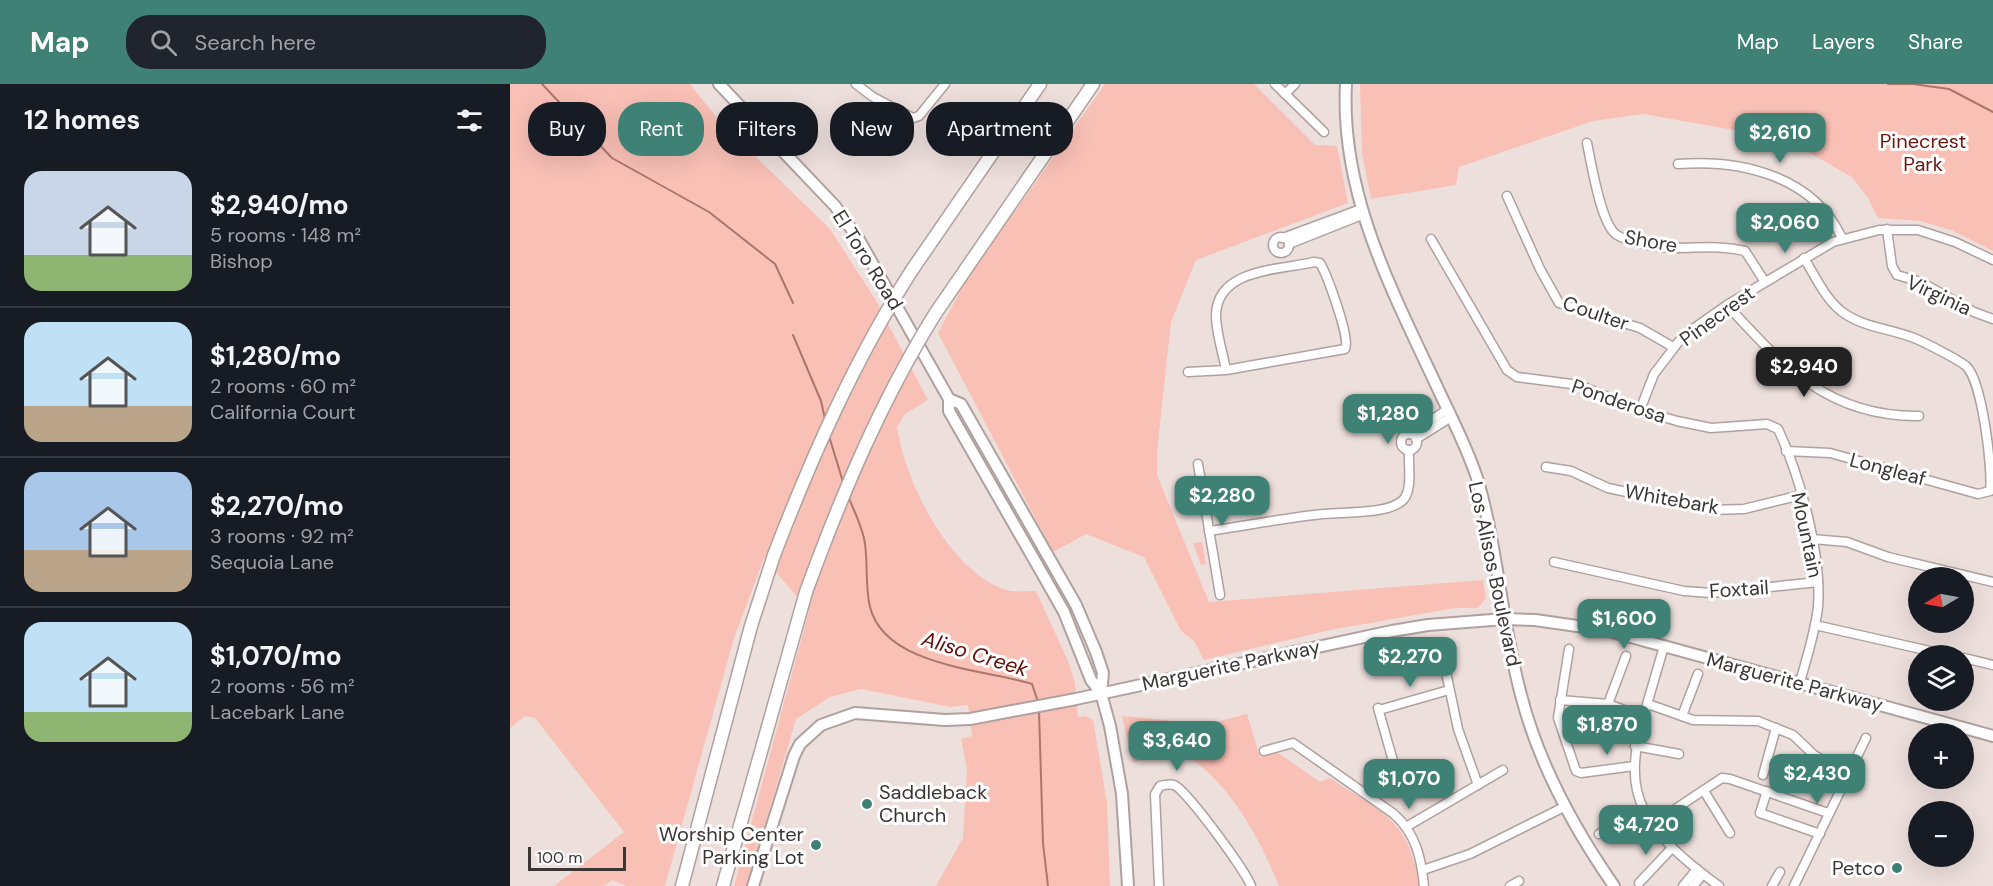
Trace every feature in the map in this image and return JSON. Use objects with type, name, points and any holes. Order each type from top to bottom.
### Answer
[{"type":"highway","points":[[682,886],[752,626],[774,555],[824,433],[879,324],[912,270],[1040,84]]},
{"type":"highway","points":[[723,886],[806,592],[854,470],[881,412],[935,314],[1093,84]]},
{"type":"main road","name":"El Toro Road","points":[[719,84],[835,206],[858,238],[949,399],[949,411],[1064,612],[1091,680],[1101,693],[1110,726],[1122,794],[1128,886]]},
{"type":"main road","name":"Los Alisos Boulevard","points":[[1346,84],[1346,130],[1362,212],[1387,280],[1449,413],[1477,480],[1490,531],[1520,693],[1532,734],[1564,807],[1614,886]]},
{"type":"main road","name":"Marguerite Parkway","points":[[753,886],[794,756],[800,744],[821,725],[855,713],[945,720],[970,719],[1428,625],[1505,619],[1566,623],[1605,630],[1993,736]]},
{"type":"street","points":[[856,84],[881,102],[913,118],[919,116],[945,84]]},
{"type":"street","points":[[1275,84],[1324,132]]},
{"type":"street","points":[[1285,94],[1295,84]]},
{"type":"street","name":"Shore","points":[[1587,143],[1609,226],[1616,235],[1657,246],[1712,246],[1745,251],[1765,282]]},
{"type":"street","points":[[1678,164],[1702,162],[1764,173],[1797,186],[1828,213],[1842,238]]},
{"type":"street","name":"Coulter","points":[[1507,196],[1540,269],[1559,303],[1640,328],[1673,347]]},
{"type":"street","points":[[1277,253],[1286,244],[1362,212]]},
{"type":"street","name":"Pinecrest","points":[[1640,410],[1654,374],[1673,347],[1695,326],[1804,258],[1842,238],[1887,229],[1935,234],[1993,260]]},
{"type":"street","name":"Virginia","points":[[1887,229],[1892,266],[1897,275],[1921,282],[1974,312],[1993,319]]},
{"type":"street","points":[[1280,269],[1273,243],[1278,238],[1286,244],[1291,267]]},
{"type":"street","name":"Ponderosa","points":[[1431,239],[1507,370],[1517,377],[1579,385],[1640,410],[1711,428],[1767,424],[1775,426]]},
{"type":"street","name":"Longleaf","points":[[1786,451],[1830,453],[1978,494],[1990,491],[1992,477],[1984,422],[1973,377],[1966,366],[1915,338],[1855,320],[1839,310],[1822,288],[1804,258]]},
{"type":"street","points":[[1188,372],[1227,370],[1340,350],[1346,347],[1342,323],[1322,265],[1316,262],[1234,281],[1222,294],[1217,321],[1227,370]]},
{"type":"street","points":[[1727,305],[1776,359],[1818,391],[1866,410],[1893,416],[1919,416]]},
{"type":"street","points":[[1409,451],[1403,448],[1401,441],[1404,436],[1413,437],[1449,413]]},
{"type":"street","name":"Mountain","points":[[1775,426],[1801,495],[1812,539],[1818,582],[1815,625],[1800,682]]},
{"type":"street","points":[[1409,451],[1416,447],[1413,437]]},
{"type":"street","points":[[1209,531],[1315,514],[1366,511],[1396,504],[1404,499],[1408,491],[1409,451]]},
{"type":"street","points":[[1198,464],[1220,595]]},
{"type":"street","name":"Whitebark","points":[[1546,467],[1571,471],[1608,488],[1711,510],[1744,508],[1801,495]]},
{"type":"street","points":[[1812,539],[1836,540],[1888,557],[1993,582]]},
{"type":"street","name":"Foxtail","points":[[1554,562],[1684,591],[1711,593],[1818,582]]},
{"type":"street","points":[[1815,625],[1908,646]]},
{"type":"street","points":[[1667,647],[1656,690],[1643,717],[1635,746],[1634,765],[1638,795],[1651,825],[1672,848],[1719,886]]},
{"type":"street","points":[[1569,649],[1558,718],[1579,772],[1634,765]]},
{"type":"street","points":[[1608,704],[1626,656]]},
{"type":"street","points":[[1443,658],[1458,729],[1478,785]]},
{"type":"street","points":[[1974,660],[1993,664]]},
{"type":"street","points":[[1682,716],[1698,674]]},
{"type":"street","points":[[1394,761],[1379,709],[1449,690]]},
{"type":"street","points":[[1560,700],[1608,704],[1643,717]]},
{"type":"street","points":[[1648,704],[1693,720],[1758,721],[1793,735],[1814,755],[1848,775]]},
{"type":"street","points":[[1763,775],[1776,728]]},
{"type":"street","points":[[1794,886],[1866,738]]},
{"type":"street","points":[[1263,751],[1288,744],[1296,745],[1394,814],[1407,827],[1417,844],[1424,886]]},
{"type":"street","points":[[1635,746],[1679,754]]},
{"type":"street","points":[[1407,827],[1503,770]]},
{"type":"street","points":[[1651,825],[1722,778],[1828,813]]},
{"type":"street","points":[[1160,886],[1155,794],[1157,788],[1169,785],[1177,787],[1198,809],[1251,886]]},
{"type":"street","points":[[1704,791],[1730,833]]},
{"type":"street","points":[[1767,791],[1760,813],[1820,834]]},
{"type":"street","points":[[1423,870],[1470,854],[1564,807]]},
{"type":"street","points":[[1599,834],[1644,810]]},
{"type":"street","points":[[1639,883],[1672,848]]},
{"type":"street","points":[[1683,886],[1700,872]]},
{"type":"street","points":[[1693,886],[1700,872]]},
{"type":"street","points":[[1772,886],[1780,872]]},
{"type":"street","points":[[1510,886],[1519,881]]},
{"type":"green space","points":[[510,84],[690,84],[716,117],[716,156],[755,156],[830,229],[875,299],[928,400],[905,414],[897,427],[909,473],[933,522],[948,544],[984,579],[1008,590],[1036,591],[1068,661],[1075,683],[1078,717],[1085,716],[1093,720],[1107,803],[1110,886],[936,886],[963,838],[967,770],[961,739],[972,736],[968,705],[951,707],[861,689],[830,697],[796,719],[747,886],[734,886],[809,611],[764,558],[734,638],[665,886],[627,886],[612,880],[604,886],[554,886],[624,832],[535,718],[525,716],[510,728]]},
{"type":"green space","points":[[1105,84],[1254,84],[1315,145],[1337,146],[1348,203],[1196,260],[1171,322],[1157,451],[1157,475],[1209,602],[1483,580],[1486,598],[1478,608],[1455,608],[1330,630],[1204,660],[1194,641],[1181,631],[1144,557],[1086,534],[1053,552],[938,333],[965,282],[1054,156],[1073,156],[1073,129]]},
{"type":"green space","name":"Pinecrest Park","points":[[1360,84],[1993,84],[1993,251],[1951,230],[1920,221],[1878,218],[1868,198],[1852,177],[1785,139],[1643,114],[1593,121],[1459,167],[1456,185],[1371,199],[1362,154]]},
{"type":"green space","points":[[1202,542],[1206,564],[1201,565],[1193,543]]},
{"type":"green space","points":[[1247,714],[1260,757],[1277,752],[1320,782],[1330,778],[1391,820],[1409,846],[1419,886],[1279,886],[1249,825],[1224,789],[1191,758],[1172,746],[1133,763],[1122,716],[1209,724]]},
{"type":"waterway","name":"Aliso Creek","points":[[542,84],[612,158],[709,212],[775,264],[793,303]]},
{"type":"waterway","points":[[1888,84],[1913,84],[1949,89],[1993,112]]},
{"type":"waterway","name":"Aliso Creek","points":[[793,335],[821,401],[825,419]]},
{"type":"waterway","name":"Aliso Creek","points":[[829,436],[843,482]]},
{"type":"waterway","name":"Aliso Creek","points":[[848,496],[864,538],[868,599],[879,627],[895,642],[915,654],[964,669],[1032,684],[1038,702]]},
{"type":"waterway","name":"Aliso Creek","points":[[1039,711],[1043,843],[1048,886]]},
{"type":"place","name":"Saddleback Church","points":[[867,804]]},
{"type":"place","name":"Worship Center Parking Lot","points":[[816,845]]},
{"type":"place","name":"Petco","points":[[1897,868]]}]
